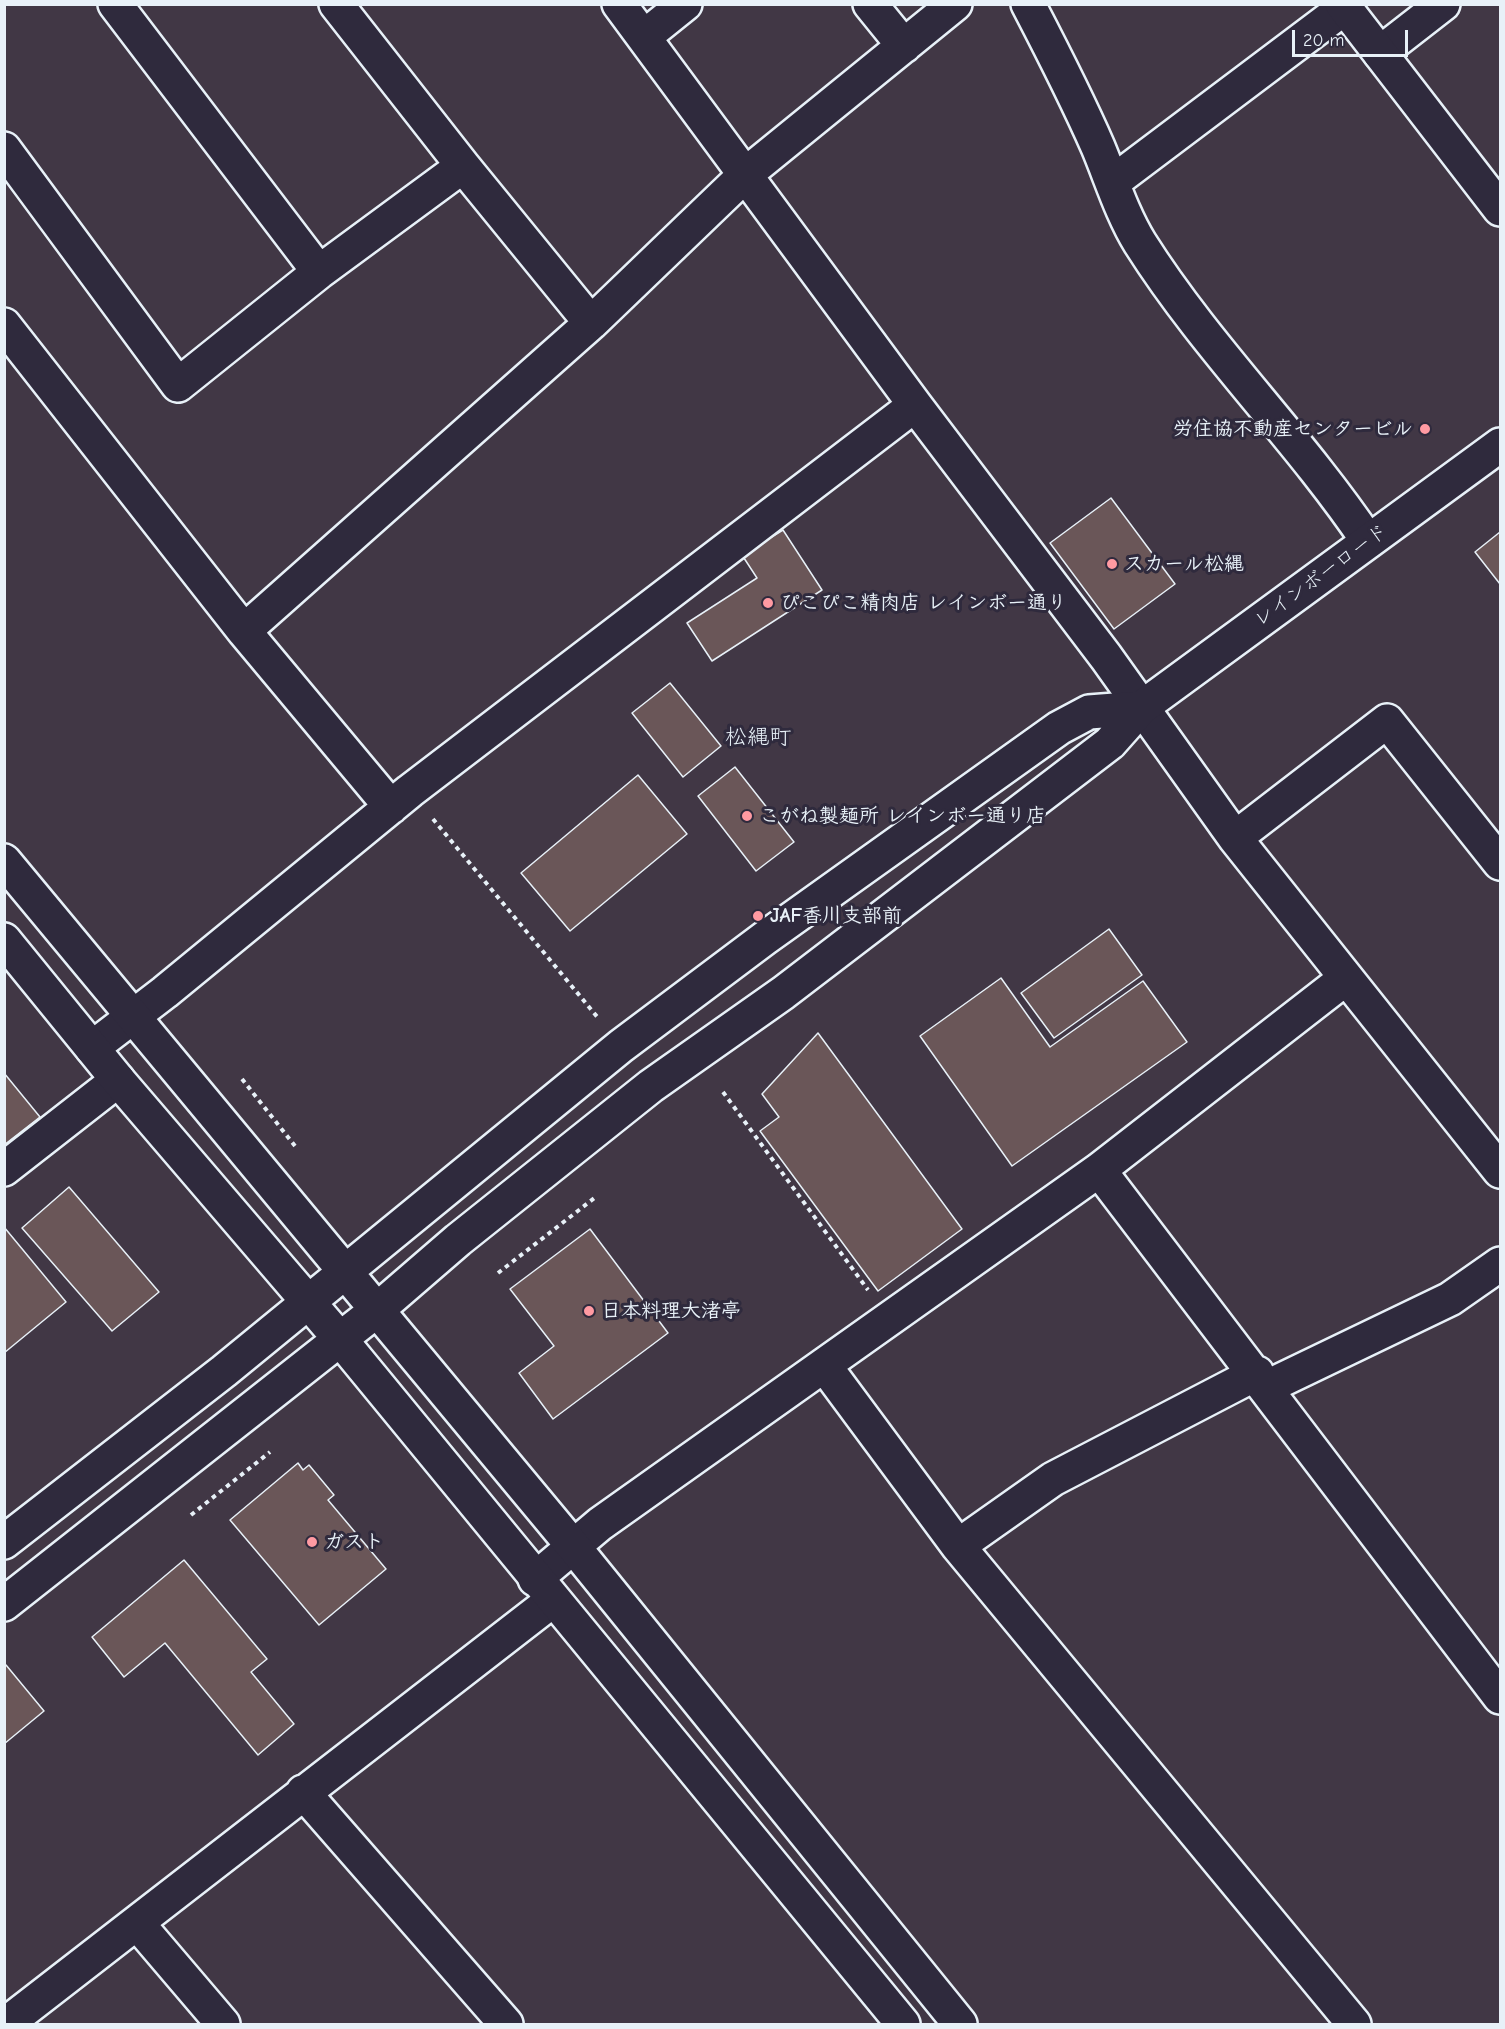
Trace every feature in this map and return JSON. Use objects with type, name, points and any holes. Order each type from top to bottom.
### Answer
[{"type":"street","points":[[115,4],[319,272]]},
{"type":"street","points":[[336,4],[463,166],[591,323]]},
{"type":"street","points":[[619,4],[915,405],[1106,657],[1235,838],[1500,1170]]},
{"type":"street","points":[[644,37],[685,4]]},
{"type":"street","points":[[870,4],[904,46]]},
{"type":"street","points":[[244,631],[591,323],[746,174],[955,4]]},
{"type":"street","points":[[1028,4],[1076,97],[1138,240],[1176,297],[1235,373],[1312,464],[1368,541]]},
{"type":"street","points":[[1380,53],[1443,4]]},
{"type":"street","points":[[1113,182],[1343,6],[1500,209]]},
{"type":"street","points":[[4,149],[178,385],[319,272],[463,166]]},
{"type":"street","points":[[4,325],[244,631],[400,799]]},
{"type":"street","points":[[92,1048],[400,799],[915,405]]},
{"type":"street","name":"レインボーロード","points":[[4,1604],[377,1310],[458,1240],[651,1086],[783,993],[1110,743],[1141,708],[1500,445]]},
{"type":"street","points":[[4,1542],[224,1371],[621,1046],[765,938],[1050,735],[1089,712],[1141,708]]},
{"type":"street","points":[[1235,838],[1387,721],[1500,864]]},
{"type":"street","points":[[4,861],[573,1546],[960,2025]]},
{"type":"street","points":[[4,940],[118,1080],[340,1339],[903,2025]]},
{"type":"street","points":[[6,2025],[303,1792],[544,1589],[573,1546],[600,1524],[1100,1170],[1346,978]]},
{"type":"street","points":[[4,1169],[118,1080]]},
{"type":"street","points":[[1100,1170],[1262,1380],[1500,1697]]},
{"type":"street","points":[[958,1546],[1053,1479],[1262,1380],[1450,1299],[1500,1264]]},
{"type":"street","points":[[824,1365],[958,1546],[1354,2025]]},
{"type":"street","points":[[303,1792],[506,2025]]},
{"type":"street","points":[[137,1923],[223,2025]]},
{"type":"path","points":[[400,799],[601,1021]]},
{"type":"path","points":[[242,1079],[295,1146]]},
{"type":"path","points":[[723,1092],[889,1319]]},
{"type":"path","points":[[498,1273],[597,1196]]},
{"type":"path","points":[[191,1515],[270,1452]]},
{"type":"building","name":"スカール松縄","points":[[1111,498],[1175,584],[1114,629],[1050,543]]},
{"type":"building","points":[[783,530],[822,590],[712,661],[687,623],[757,578],[742,555]]},
{"type":"building","points":[[1500,532],[1500,584],[1475,552]]},
{"type":"building","points":[[670,683],[721,746],[683,777],[632,713]]},
{"type":"building","points":[[735,767],[794,842],[756,871],[698,796]]},
{"type":"building","points":[[638,775],[687,834],[570,931],[521,873]]},
{"type":"building","points":[[1109,929],[1142,975],[1054,1038],[1021,993]]},
{"type":"building","points":[[1001,978],[1050,1047],[1143,981],[1187,1042],[1012,1166],[920,1036]]},
{"type":"building","points":[[818,1033],[962,1229],[878,1291],[760,1131],[779,1117],[762,1094]]},
{"type":"building","points":[[4,1073],[40,1117],[4,1145]]},
{"type":"building","points":[[69,1187],[159,1292],[112,1331],[22,1228]]},
{"type":"building","points":[[4,1227],[66,1302],[4,1353]]},
{"type":"building","name":"日本料理大渚亭","points":[[590,1229],[668,1333],[553,1419],[519,1373],[554,1346],[510,1289]]},
{"type":"building","points":[[298,1463],[303,1470],[309,1465],[334,1495],[328,1500],[386,1569],[319,1625],[230,1520]]},
{"type":"building","points":[[184,1560],[267,1659],[251,1672],[294,1724],[258,1755],[165,1643],[124,1677],[92,1637]]},
{"type":"building","points":[[6,1665],[44,1711],[4,1744],[4,1666]]},
{"type":"place","name":"労住協不動産センタービル","points":[[1425,429]]},
{"type":"place","name":"スカール松縄","points":[[1112,564]]},
{"type":"place","name":"ぴこぴこ精肉店 レインボー通り","points":[[768,603]]},
{"type":"place","name":"こがね製麺所 レインボー通り店","points":[[747,816]]},
{"type":"place","name":"JAF香川支部前","points":[[758,916]]},
{"type":"place","name":"日本料理大渚亭","points":[[589,1311]]},
{"type":"place","name":"ガスト","points":[[312,1542]]},
{"type":"district","name":"松縄町","points":[[758,738]]}]
